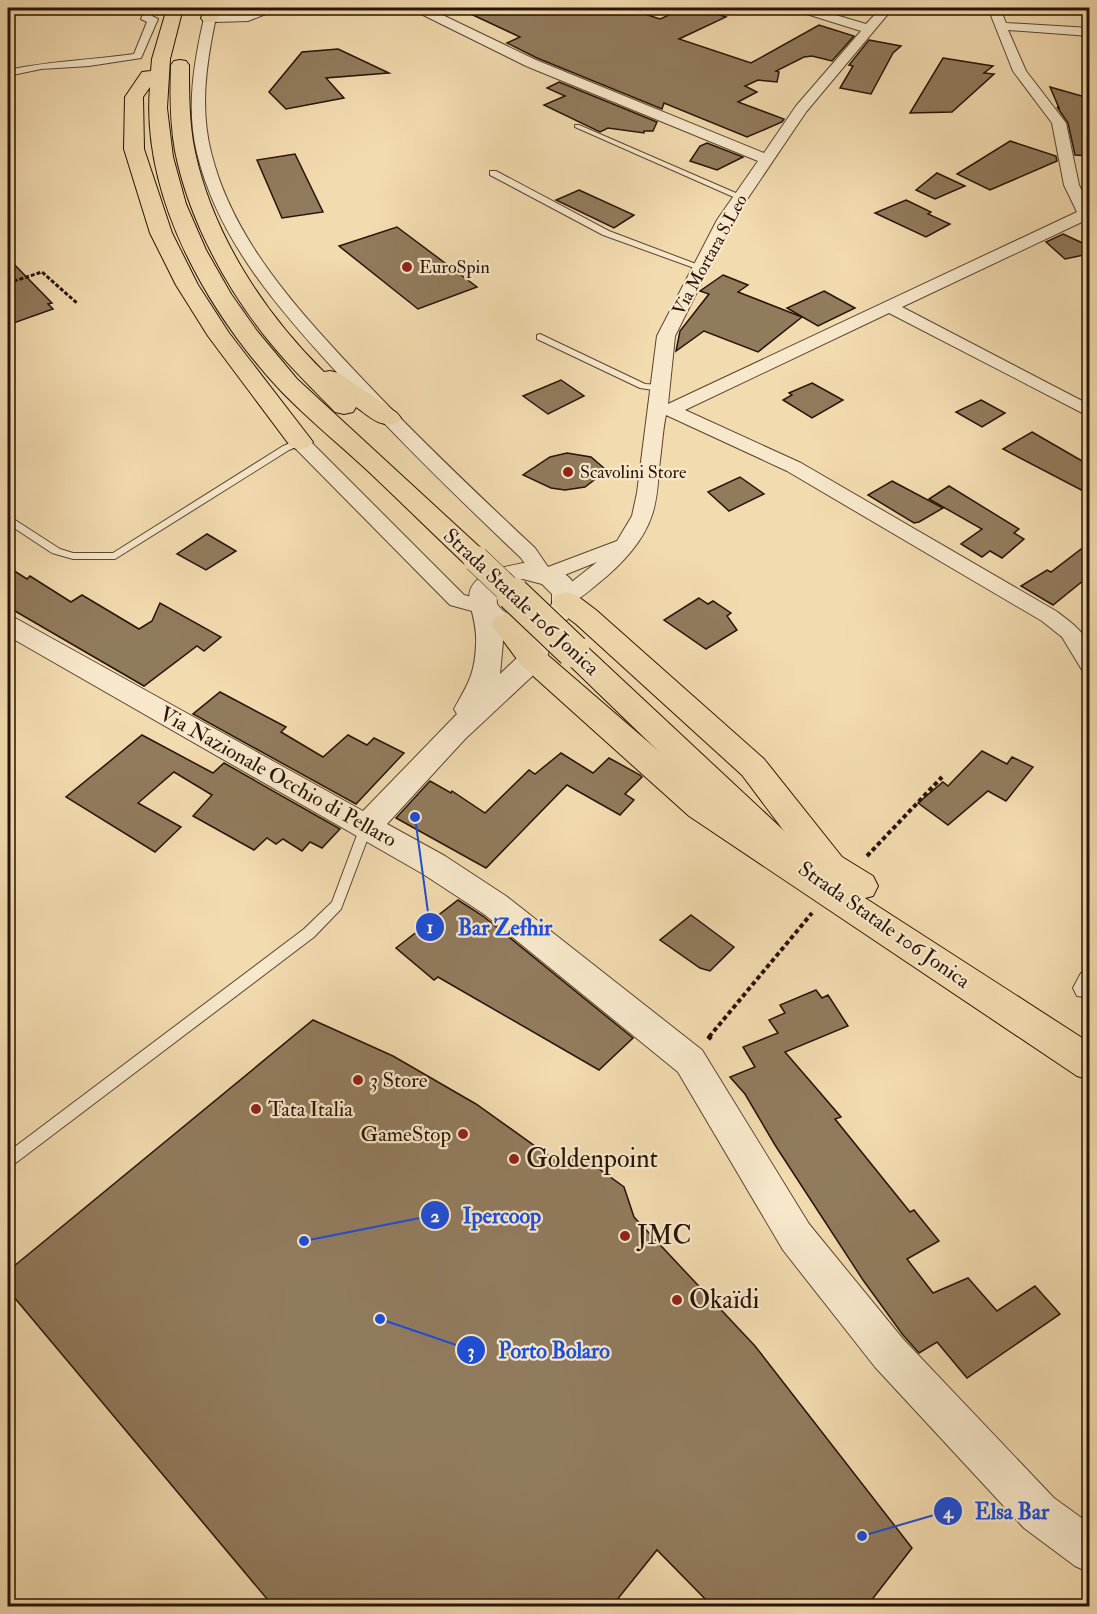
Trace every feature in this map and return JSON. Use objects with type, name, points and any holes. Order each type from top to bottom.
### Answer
[{"type":"main road","name":"Strada Statale 106 Jonica","points":[[175,8],[168,26],[160,64],[156,117],[160,147],[172,198],[183,227],[232,313],[281,377],[485,556],[582,648],[820,884],[1089,1064]]},
{"type":"main road","name":"Strada Statale 106 Jonica","points":[[206,11],[188,25],[178,90],[181,125],[195,194],[223,252],[256,308],[286,347],[387,450],[485,556]]},
{"type":"main road","points":[[160,64],[134,97],[133,126],[134,149],[161,233],[187,285],[220,336],[300,442]]},
{"type":"main road","points":[[286,347],[388,418]]},
{"type":"main road","points":[[566,600],[753,767],[820,884]]},
{"type":"main road","points":[[492,615],[533,659],[700,807],[820,884]]},
{"type":"main road","name":"Strada Statale 106 Jonica","points":[[820,884],[1089,1037]]},
{"type":"street","points":[[8,73],[41,66],[89,63],[138,56],[153,19],[146,19],[149,10],[140,8]]},
{"type":"street","points":[[271,8],[248,16],[206,11],[196,98],[203,150],[230,221],[264,277],[315,340],[388,418],[528,553],[545,574],[561,585],[566,600],[555,617],[541,624],[530,626],[492,615],[457,600],[300,442]]},
{"type":"street","points":[[419,8],[531,63],[767,159]]},
{"type":"street","points":[[801,8],[869,29]]},
{"type":"street","name":"Via Mortara S.Leo","points":[[566,600],[590,581],[626,542],[642,516],[664,409],[660,388],[666,336],[724,220],[801,109],[887,8]]},
{"type":"street","points":[[664,409],[1088,216],[1072,190],[1064,140],[1058,121],[1024,77],[1008,47],[994,8]]},
{"type":"street","points":[[1001,27],[1089,32]]},
{"type":"street","points":[[888,307],[1089,412]]},
{"type":"street","points":[[664,409],[794,467],[1049,616],[1070,633],[1089,665]]},
{"type":"street","points":[[455,732],[486,679],[492,615],[481,595],[484,588],[495,578],[513,572],[545,574],[577,565],[626,542]]},
{"type":"street","points":[[366,827],[455,732],[533,659],[541,624]]},
{"type":"street","name":"Via Nazionale Occhio di Pellaro","points":[[8,625],[434,865],[495,904],[690,1061],[796,1237],[889,1353],[1039,1513],[1089,1551]]},
{"type":"lane","points":[[577,126],[741,197]]},
{"type":"lane","points":[[494,173],[606,233],[700,267]]},
{"type":"lane","points":[[540,337],[643,386],[660,388]]},
{"type":"lane","points":[[8,520],[56,550],[73,556],[115,556],[286,448],[300,442]]},
{"type":"lane","points":[[8,1160],[309,933],[337,905],[366,827]]},
{"type":"path","points":[[8,283],[42,272],[78,304]]},
{"type":"path","points":[[866,858],[942,777]]},
{"type":"path","points":[[690,1061],[820,884]]},
{"type":"building","points":[[458,8],[626,8],[660,19],[685,8],[698,8],[726,17],[679,39],[751,63],[819,25],[854,36],[832,61],[812,56],[804,57],[776,71],[779,72],[777,82],[758,80],[745,86],[757,92],[738,102],[784,119],[782,122],[747,137],[664,103],[662,109],[537,58],[507,43],[520,37]]},
{"type":"building","points":[[869,40],[901,46],[893,53],[871,94],[840,88],[853,66],[849,65]]},
{"type":"building","points":[[338,49],[389,73],[326,78],[344,98],[286,109],[269,92],[302,52]]},
{"type":"building","points":[[943,58],[993,66],[984,73],[994,74],[952,112],[910,113]]},
{"type":"building","points":[[559,82],[657,122],[653,131],[644,131],[644,133],[608,128],[600,132],[544,105],[565,96],[547,88]]},
{"type":"building","points":[[1050,87],[1089,98],[1089,156],[1075,155],[1068,123],[1057,107],[1059,108]]},
{"type":"building","points":[[1010,141],[1056,156],[1057,161],[990,190],[957,174]]},
{"type":"building","points":[[707,143],[743,157],[717,170],[690,161],[700,146]]},
{"type":"building","points":[[295,154],[323,212],[282,218],[257,160]]},
{"type":"building","points":[[937,173],[965,186],[935,199],[916,190]]},
{"type":"building","points":[[579,190],[634,215],[614,228],[556,200]]},
{"type":"building","points":[[906,200],[950,224],[926,237],[875,213]]},
{"type":"building","name":"EuroSpin","points":[[397,227],[477,287],[418,309],[339,246]]},
{"type":"building","points":[[1063,234],[1089,246],[1089,254],[1065,259],[1046,242]]},
{"type":"building","points":[[8,258],[52,303],[48,304],[53,309],[8,325]]},
{"type":"building","points":[[723,275],[748,285],[738,292],[802,317],[758,352],[704,331],[676,351],[680,331],[709,294],[700,291]]},
{"type":"building","points":[[824,291],[855,308],[818,326],[787,308]]},
{"type":"building","points":[[561,380],[584,396],[548,414],[523,396]]},
{"type":"building","points":[[812,383],[843,400],[812,418],[783,400],[792,395],[789,393]]},
{"type":"building","points":[[981,400],[1005,413],[982,427],[956,412]]},
{"type":"building","points":[[1032,432],[1089,465],[1089,494],[1003,449]]},
{"type":"building","points":[[567,453],[591,457],[605,469],[585,487],[565,490],[551,488],[523,475],[550,457]]},
{"type":"building","points":[[740,477],[764,494],[729,511],[708,492]]},
{"type":"building","points":[[892,481],[943,508],[914,523],[868,495]]},
{"type":"building","points":[[949,486],[1019,529],[1014,533],[1024,539],[1002,558],[990,551],[982,557],[961,544],[982,529],[929,499]]},
{"type":"building","points":[[207,534],[236,551],[206,570],[177,554]]},
{"type":"building","points":[[1089,543],[1089,576],[1053,605],[1021,586],[1047,570],[1051,572]]},
{"type":"building","points":[[8,567],[27,579],[30,576],[71,602],[82,595],[139,629],[152,621],[160,603],[221,637],[204,651],[197,646],[144,686],[8,607]]},
{"type":"building","points":[[699,598],[708,604],[713,601],[731,613],[727,616],[737,630],[706,649],[664,620]]},
{"type":"building","points":[[220,692],[286,727],[281,732],[323,757],[348,735],[367,745],[374,738],[404,753],[356,804],[193,714]]},
{"type":"building","points":[[142,735],[213,773],[224,763],[340,829],[322,848],[310,842],[302,851],[283,839],[276,844],[267,838],[254,850],[193,816],[212,795],[174,772],[138,803],[181,827],[155,852],[66,797]]},
{"type":"building","points":[[982,751],[1007,764],[1012,757],[1033,767],[1006,801],[988,791],[948,825],[918,803],[943,782],[948,786]]},
{"type":"building","points":[[561,753],[593,773],[609,758],[640,775],[642,777],[625,794],[634,800],[620,815],[567,785],[486,868],[396,818],[430,781],[451,793],[452,791],[485,813],[529,770],[535,774]]},
{"type":"building","points":[[458,900],[483,916],[633,1038],[599,1070],[438,977],[434,980],[396,948]]},
{"type":"building","points":[[691,915],[734,947],[710,971],[700,968],[660,940]]},
{"type":"building","points":[[816,990],[822,998],[828,995],[848,1026],[785,1052],[841,1117],[835,1119],[910,1212],[914,1210],[939,1241],[907,1259],[933,1293],[968,1278],[997,1311],[1035,1286],[1060,1314],[967,1378],[937,1342],[919,1353],[903,1335],[863,1280],[775,1145],[745,1094],[730,1077],[755,1067],[743,1047],[778,1033],[769,1020],[785,1013],[780,1005]]},
{"type":"building","points":[[313,1020],[393,1056],[476,1104],[549,1156],[588,1161],[624,1187],[634,1217],[755,1346],[912,1548],[867,1606],[712,1606],[657,1550],[612,1606],[273,1606],[8,1290],[8,1271]]},
{"type":"place","name":"EuroSpin","points":[[407,267]]},
{"type":"place","name":"Scavolini Store","points":[[568,472]]},
{"type":"place","name":"Bar Zefhir","points":[[415,817]]},
{"type":"place","name":"3 Store","points":[[358,1080]]},
{"type":"place","name":"Tata Italia","points":[[256,1109]]},
{"type":"place","name":"GameStop","points":[[463,1134]]},
{"type":"place","name":"Goldenpoint","points":[[514,1159]]},
{"type":"place","name":"JMC","points":[[625,1236]]},
{"type":"place","name":"Ipercoop","points":[[304,1241]]},
{"type":"place","name":"Okaïdi","points":[[677,1300]]},
{"type":"place","name":"Porto Bolaro","points":[[380,1319]]},
{"type":"place","name":"Elsa Bar","points":[[862,1536]]}]
